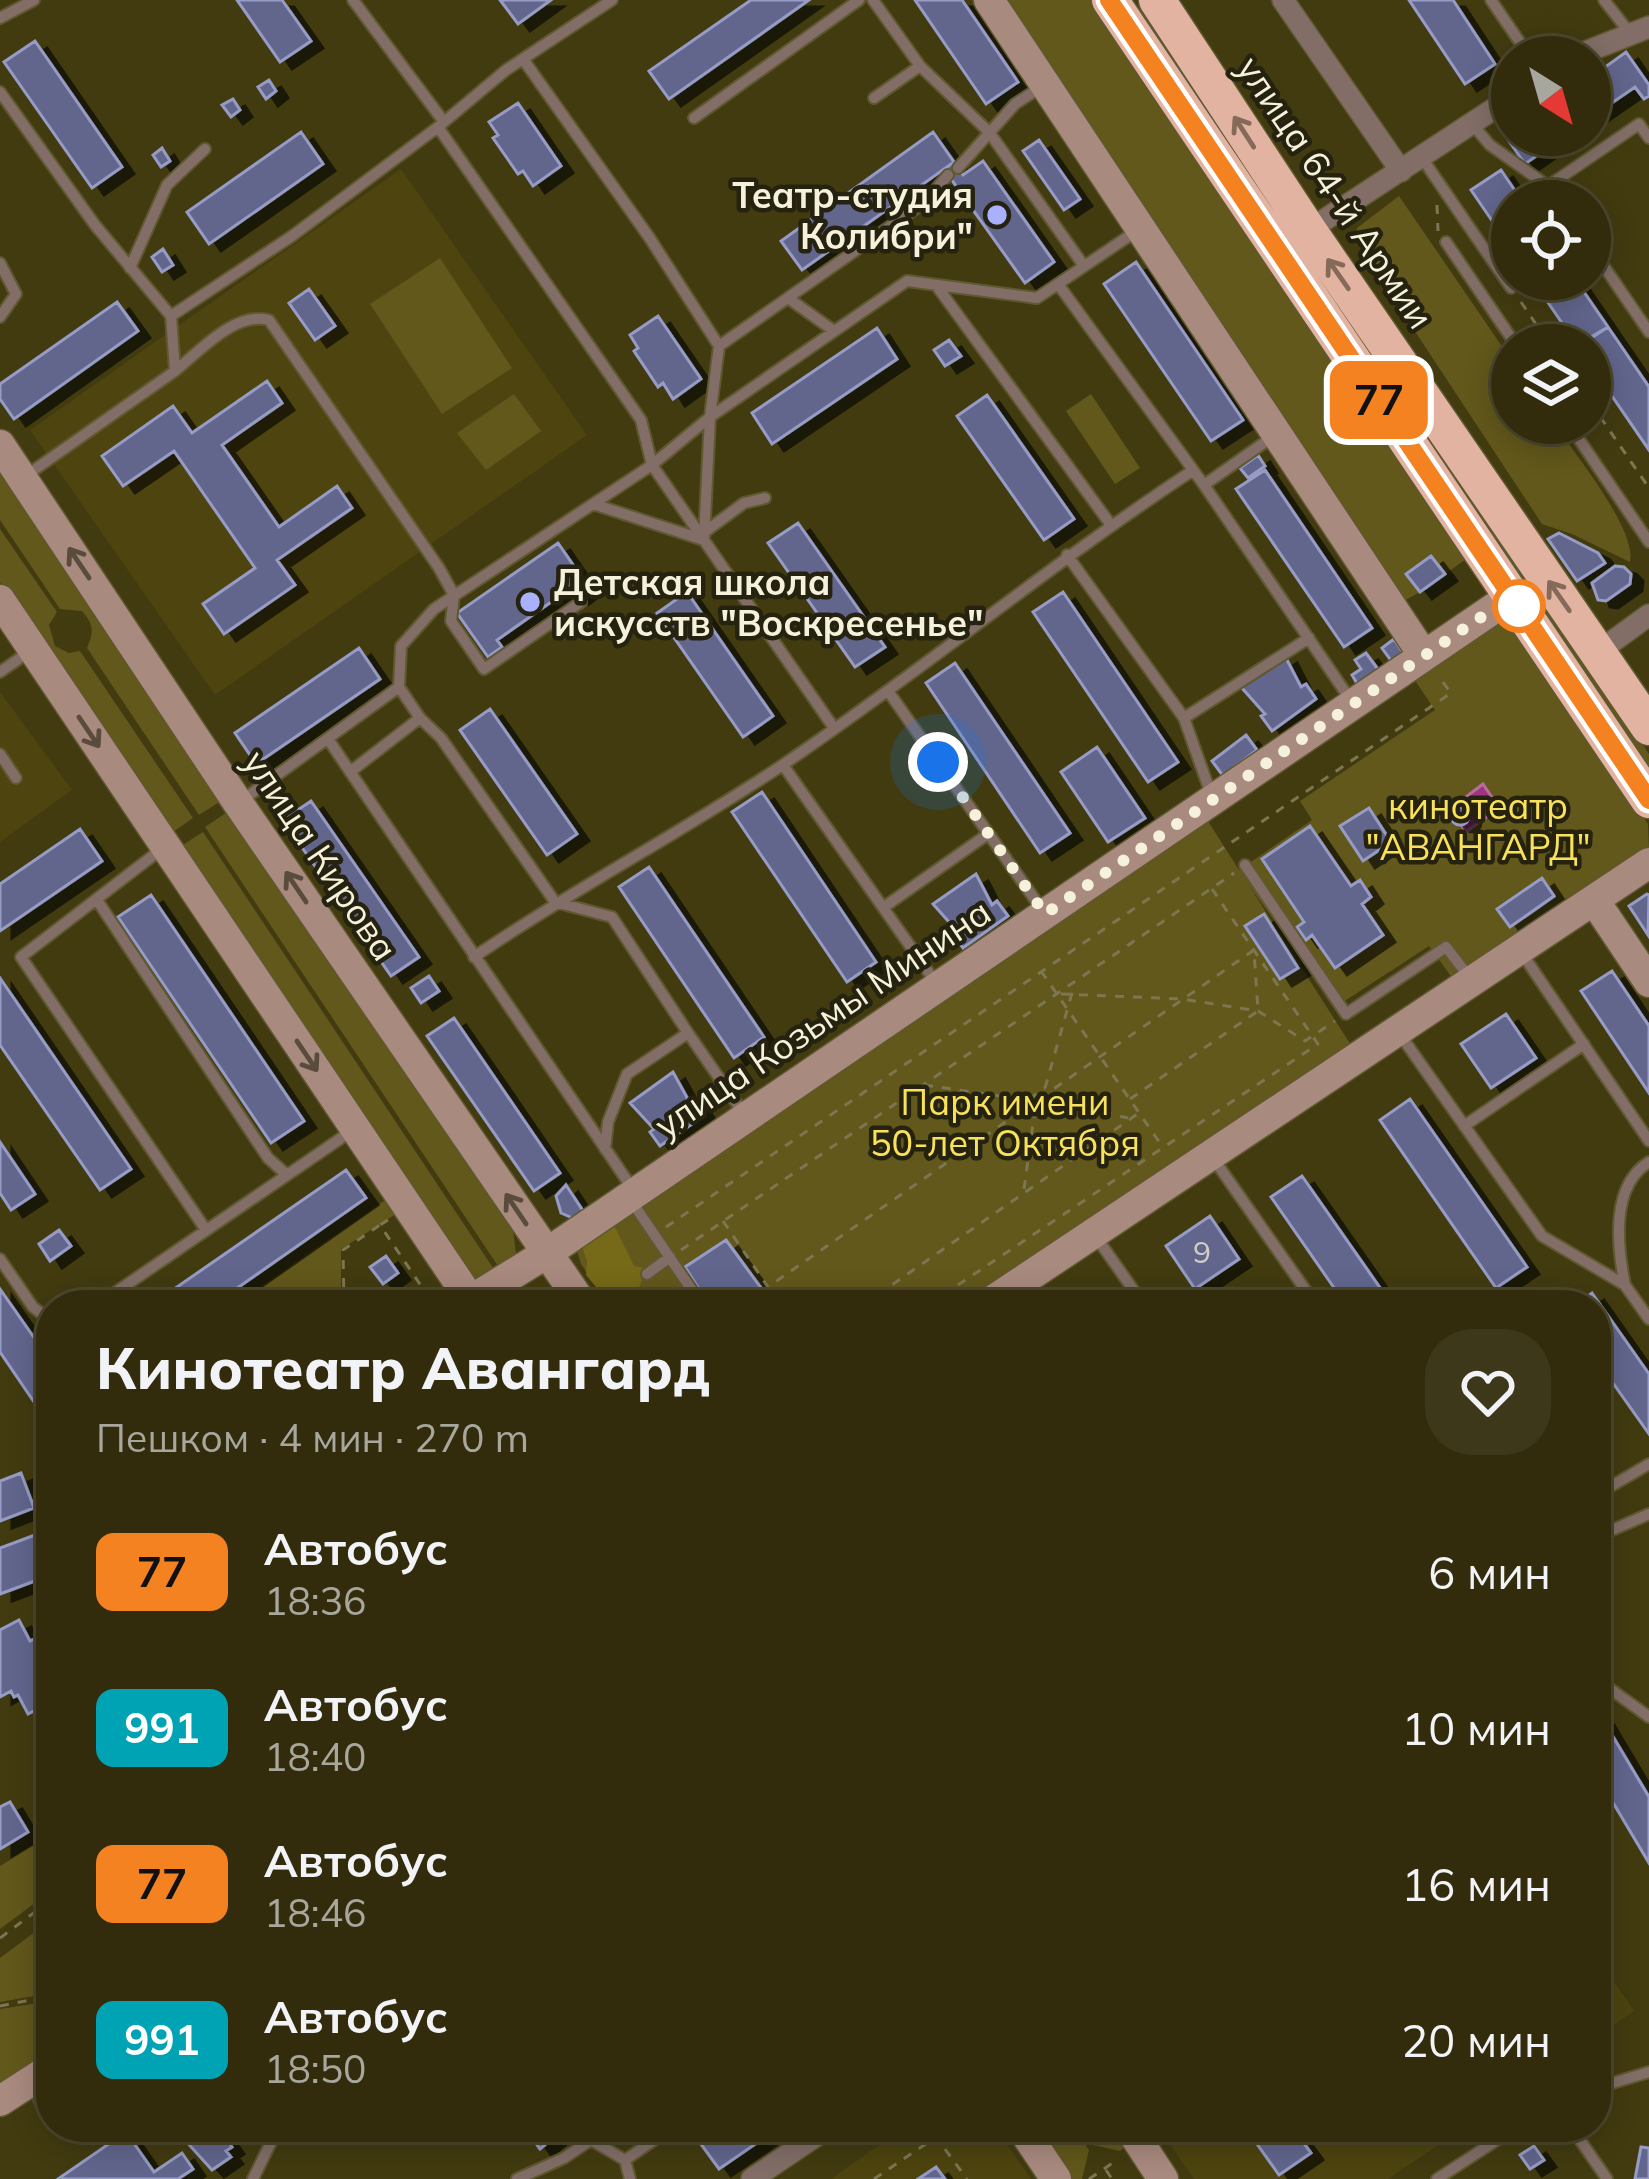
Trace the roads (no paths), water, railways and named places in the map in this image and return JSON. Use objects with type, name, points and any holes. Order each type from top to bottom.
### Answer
[{"type":"highway","name":"улица 64-й Армии","points":[[1109,0],[1293,241],[1649,727]]},
{"type":"highway","name":"улица 64-й Армии","points":[[1157,0],[1293,241],[1512,596],[1649,800]]},
{"type":"street","points":[[988,0],[1424,656]]},
{"type":"street","name":"улица 64-й Армии","points":[[1283,0],[1401,170]]},
{"type":"street","points":[[1611,41],[1639,30]]},
{"type":"street","points":[[1293,241],[1491,111]]},
{"type":"street","name":"улица Кирова","points":[[0,445],[238,803],[573,1290]]},
{"type":"street","name":"улица Козьмы Минина","points":[[492,1290],[1512,596]]},
{"type":"street","points":[[0,600],[464,1290]]},
{"type":"street","points":[[1598,652],[1649,615]]},
{"type":"street","points":[[1009,1290],[1649,863]]},
{"type":"street","points":[[1594,900],[1649,982]]},
{"type":"street","points":[[0,2102],[36,2087]]},
{"type":"street","points":[[752,2179],[807,2142]]},
{"type":"street","points":[[1031,2142],[1056,2179]]},
{"type":"street","points":[[1148,2142],[1163,2179]]},
{"type":"lane","points":[[0,18],[34,0]]},
{"type":"lane","points":[[353,0],[641,420],[652,465],[834,728]]},
{"type":"lane","points":[[170,316],[292,236],[523,59],[612,0]]},
{"type":"lane","points":[[694,118],[859,0]]},
{"type":"lane","points":[[873,0],[920,66],[989,132],[1084,266]]},
{"type":"lane","points":[[1491,0],[1516,36]]},
{"type":"lane","points":[[1604,0],[1639,30]]},
{"type":"lane","points":[[523,59],[649,237],[719,346],[703,535]]},
{"type":"lane","points":[[874,98],[920,66]]},
{"type":"lane","points":[[719,346],[925,202],[1015,104],[1045,84]]},
{"type":"lane","points":[[0,92],[170,316],[175,371]]},
{"type":"lane","points":[[1472,124],[1490,145],[1540,180]]},
{"type":"lane","points":[[1557,180],[1639,124],[1649,138]]},
{"type":"lane","points":[[130,268],[166,185],[205,148]]},
{"type":"lane","points":[[1422,158],[1491,259]]},
{"type":"lane","points":[[746,1117],[612,917],[555,902],[441,738],[420,718],[399,686],[401,646],[434,609],[652,465],[710,417],[907,280],[1037,298],[1140,228]]},
{"type":"lane","points":[[1446,242],[1502,324]]},
{"type":"lane","points":[[0,262],[16,294],[0,317]]},
{"type":"lane","points":[[1611,277],[1649,332]]},
{"type":"lane","points":[[936,284],[1111,525]]},
{"type":"lane","points":[[1058,284],[1204,485],[1354,705]]},
{"type":"lane","points":[[788,298],[834,331]]},
{"type":"lane","points":[[23,478],[241,321],[257,317],[269,320],[440,568],[454,595],[451,621],[484,670],[581,602]]},
{"type":"lane","points":[[1204,485],[1277,434]]},
{"type":"lane","points":[[1582,444],[1649,542]]},
{"type":"lane","points":[[474,957],[555,902],[783,765],[1067,555],[1192,471]]},
{"type":"lane","points":[[703,535],[743,503],[765,498]]},
{"type":"lane","points":[[593,503],[703,535]]},
{"type":"lane","points":[[1067,555],[1184,718],[1213,800]]},
{"type":"lane","points":[[1184,718],[1309,638]]},
{"type":"lane","points":[[0,672],[33,650]]},
{"type":"lane","points":[[238,803],[399,686]]},
{"type":"lane","points":[[888,691],[1045,914]]},
{"type":"lane","points":[[350,772],[420,718]]},
{"type":"lane","points":[[328,740],[605,1150],[692,1290]]},
{"type":"lane","points":[[0,754],[16,778]]},
{"type":"lane","points":[[783,765],[939,986]]},
{"type":"lane","points":[[884,907],[988,834]]},
{"type":"lane","points":[[166,846],[21,957],[206,1230]]},
{"type":"lane","points":[[1245,865],[1346,1013],[1446,947],[1472,981]]},
{"type":"lane","points":[[97,900],[268,1158],[287,1175]]},
{"type":"lane","points":[[1520,949],[1649,1141]]},
{"type":"lane","points":[[1397,1031],[1542,1236],[1625,1285]]},
{"type":"lane","points":[[605,1150],[608,1122],[626,1074],[688,1033]]},
{"type":"lane","points":[[1464,1126],[1584,1044]]},
{"type":"lane","points":[[119,1290],[356,1129]]},
{"type":"lane","points":[[1211,1155],[1306,1290]]},
{"type":"lane","points":[[1649,1162],[1627,1183],[1621,1210],[1620,1263],[1625,1285],[1649,1319]]},
{"type":"lane","points":[[1094,1234],[1133,1290]]},
{"type":"lane","points":[[647,1274],[670,1257]]},
{"type":"lane","points":[[0,1259],[36,1308]]},
{"type":"lane","points":[[1611,1487],[1649,1464]]},
{"type":"lane","points":[[1611,1530],[1649,1514]]},
{"type":"lane","points":[[1611,1689],[1649,1717]]},
{"type":"lane","points":[[1611,2083],[1649,2072]]},
{"type":"lane","points":[[253,2179],[271,2142]]},
{"type":"lane","points":[[517,2179],[588,2142]]},
{"type":"lane","points":[[594,2142],[625,2160],[629,2179]]},
{"type":"lane","points":[[625,2160],[651,2142]]},
{"type":"lane","points":[[1437,2179],[1494,2142]]},
{"type":"lane","points":[[1581,2142],[1606,2179]]},
{"type":"place","name":"Театр-студия Колибри\"","points":[[997,215]]},
{"type":"place","name":"Детская школа искусств \"Воскресенье\"","points":[[530,602]]},
{"type":"park label","name":"кинотеатр \"АВАНГАРД\"","points":[[1478,826]]},
{"type":"park label","name":"Парк имени 50-лет Октября","points":[[1005,1122]]}]
